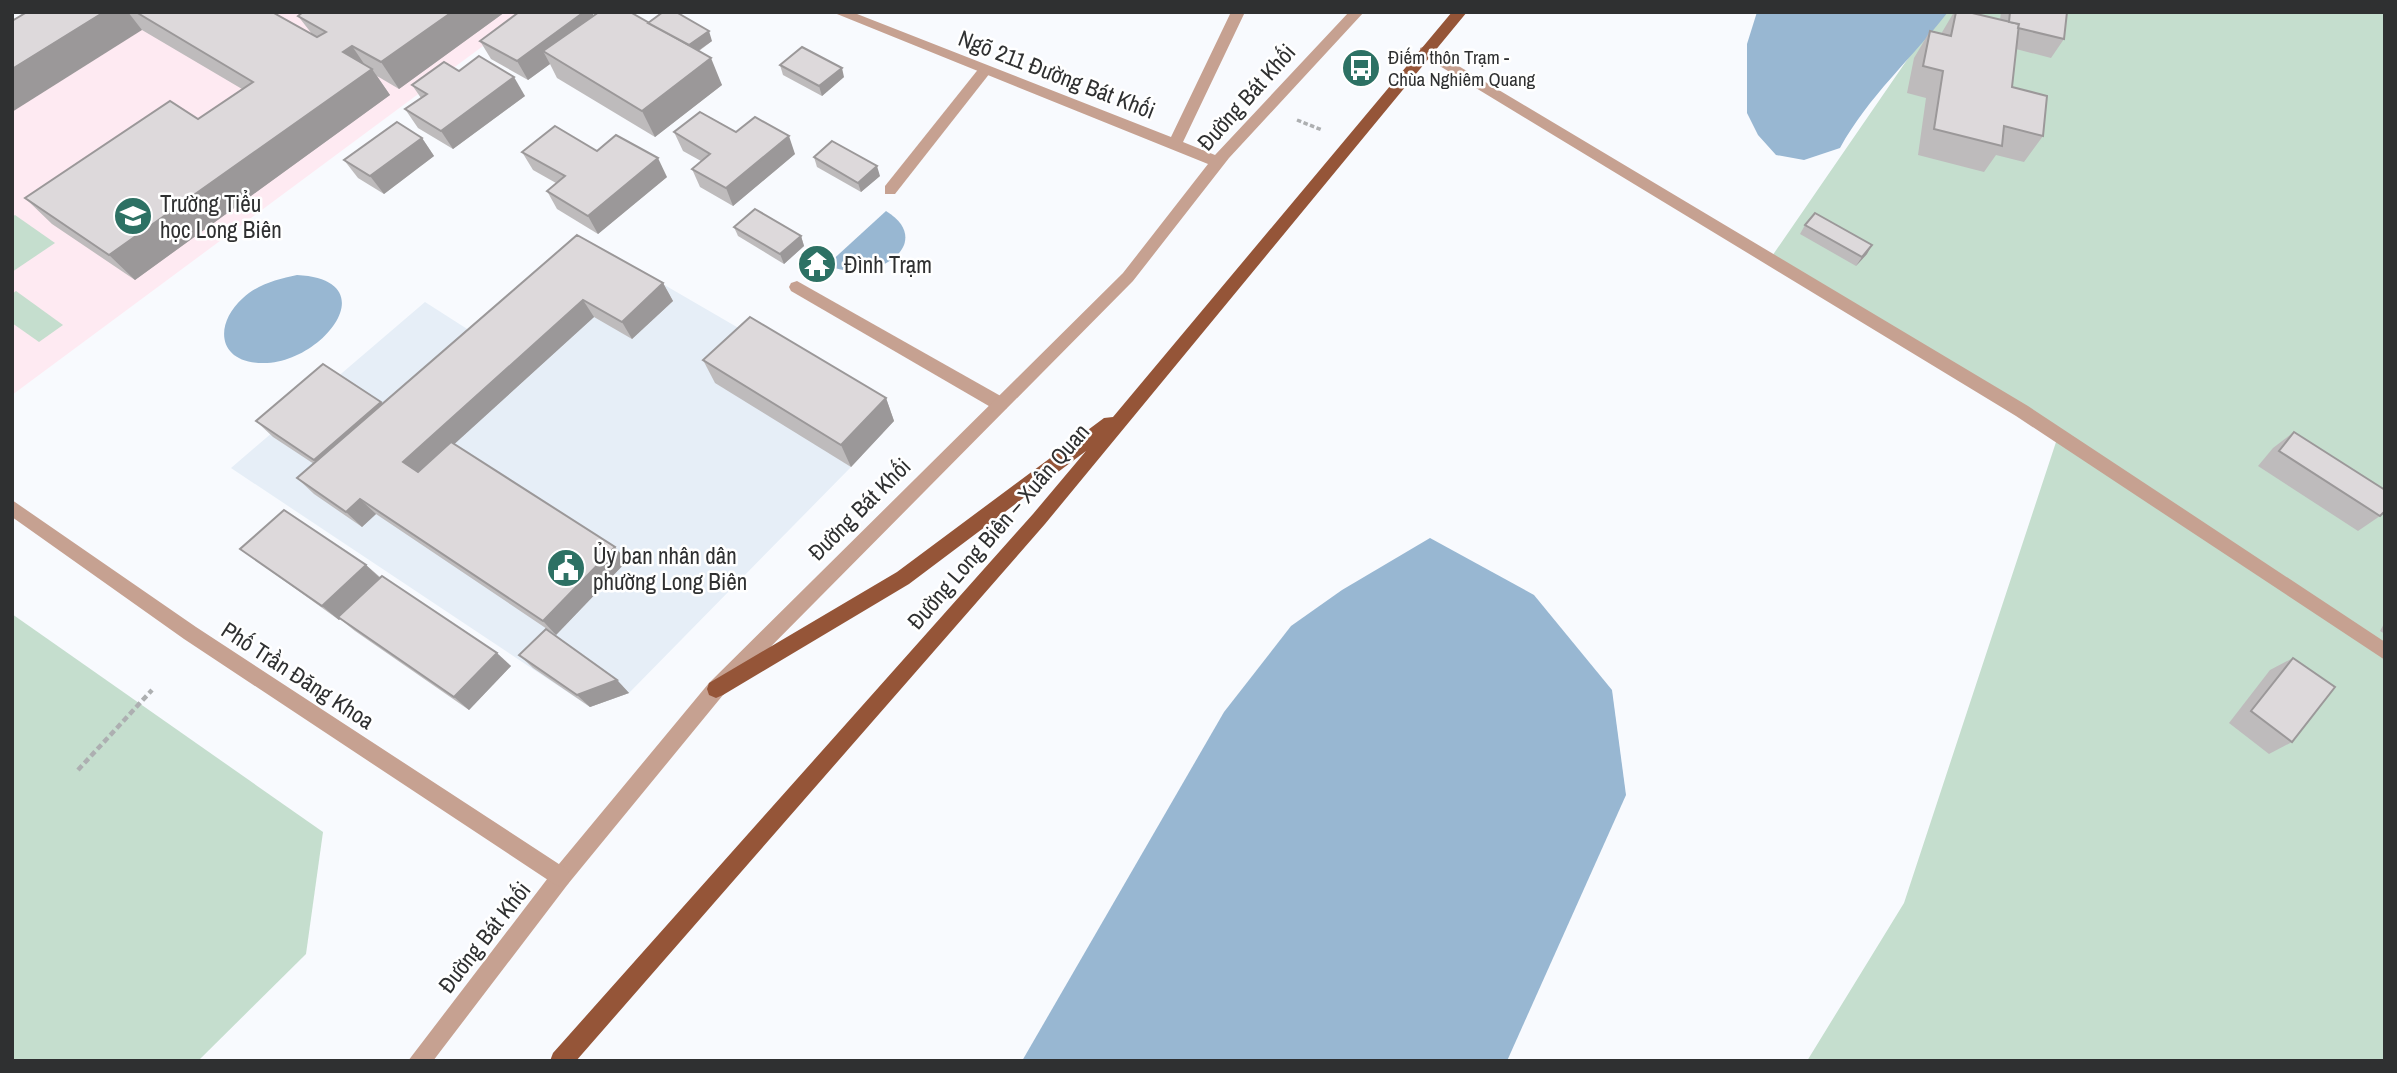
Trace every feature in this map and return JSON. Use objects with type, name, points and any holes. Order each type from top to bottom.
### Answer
[{"type":"main road","name":"Đường Long Biên – Xuân Quan","points":[[561,1061],[1030,530],[1460,12]]},
{"type":"main road","points":[[716,689],[903,578],[1132,406]]},
{"type":"street","name":"Ngõ 211 Đường Bát Khối","points":[[839,12],[1219,162]]},
{"type":"street","points":[[1175,144],[1238,12]]},
{"type":"street","name":"Đường Bát Khối","points":[[419,1061],[561,877],[716,689],[1128,277],[1219,162],[1357,12]]},
{"type":"street","points":[[1425,51],[2022,411],[2385,652]]},
{"type":"street","points":[[890,190],[985,70]]},
{"type":"street","points":[[797,287],[1000,404]]},
{"type":"street","name":"Phố Trần Đăng Khoa","points":[[12,507],[190,633],[561,877]]},
{"type":"path","points":[[1268,107],[1350,142]]},
{"type":"path","points":[[78,770],[152,690]]},
{"type":"shaded area","name":"Trường Tiểu học Long Biên","points":[[50,12],[529,12],[12,395],[12,37]]},
{"type":"shaded area","name":"Ủy ban nhân dân phường Long Biên","points":[[587,240],[761,341],[851,467],[629,693],[590,707],[231,468],[425,302],[475,334]]},
{"type":"green space","points":[[1940,12],[2385,12],[2385,1061],[1807,1061],[1904,903],[2058,436],[1770,259]]},
{"type":"green space","points":[[15,215],[55,243],[12,272],[12,217]]},
{"type":"green space","points":[[16,291],[63,325],[39,342],[12,323],[12,294]]},
{"type":"green space","points":[[12,614],[323,832],[306,954],[198,1061],[12,1061]]},
{"type":"water","points":[[1757,12],[1948,12],[1877,95],[1840,148],[1804,160],[1776,155],[1758,135],[1747,113],[1747,44]]},
{"type":"water","points":[[886,211],[900,223],[905,236],[903,248],[894,258],[880,266],[863,270],[845,270],[827,265]]},
{"type":"water","points":[[297,275],[324,280],[338,291],[342,305],[336,321],[324,337],[285,360],[263,363],[237,357],[229,350],[224,330],[233,309],[255,289]]},
{"type":"water","points":[[1430,538],[1534,595],[1612,690],[1626,795],[1507,1061],[1022,1061],[1224,712],[1291,626],[1342,590]]},
{"type":"building","points":[[27,12],[104,12],[12,69],[12,21]]},
{"type":"building","points":[[136,12],[272,12],[317,37],[326,32],[298,16],[303,12],[452,12],[381,62],[352,46],[343,52],[372,69],[109,255],[25,198],[170,101],[198,119],[253,82]]},
{"type":"building","points":[[519,12],[584,12],[517,61],[480,41]]},
{"type":"building","points":[[599,12],[630,12],[711,58],[642,111],[543,51]]},
{"type":"building","points":[[663,12],[676,12],[709,31],[689,45],[648,23]]},
{"type":"building","points":[[1956,12],[1968,12],[2019,24],[2012,87],[2047,96],[2043,136],[2004,126],[2002,146],[1934,129],[1943,71],[1923,66],[1930,31],[1951,36]]},
{"type":"building","points":[[2010,12],[2067,12],[2064,39],[2018,28],[2019,24],[2009,22]]},
{"type":"building","points":[[802,47],[842,68],[819,86],[780,65]]},
{"type":"building","points":[[479,56],[514,77],[441,131],[405,109],[427,94],[412,85],[444,62],[459,71]]},
{"type":"building","points":[[700,112],[736,132],[755,117],[789,136],[726,188],[692,169],[710,154],[674,132]]},
{"type":"building","points":[[397,122],[422,138],[370,176],[344,160]]},
{"type":"building","points":[[555,126],[597,151],[616,135],[658,158],[588,216],[547,191],[565,176],[522,152]]},
{"type":"building","points":[[832,141],[877,166],[858,183],[814,157]]},
{"type":"building","points":[[755,209],[801,236],[780,254],[734,227]]},
{"type":"building","points":[[1815,213],[1872,245],[1862,257],[1805,225]]},
{"type":"building","points":[[577,235],[663,283],[622,322],[583,300],[403,462],[418,472],[451,442],[615,547],[543,621],[360,499],[346,512],[297,478]]},
{"type":"building","points":[[750,317],[886,398],[841,445],[703,360]]},
{"type":"building","points":[[323,364],[381,402],[314,460],[256,421]]},
{"type":"building","points":[[2294,432],[2385,490],[2385,511],[2380,516],[2279,451]]},
{"type":"building","points":[[284,510],[366,565],[322,606],[240,549]]},
{"type":"building","points":[[382,576],[497,653],[454,697],[338,617]]},
{"type":"building","points":[[546,629],[617,680],[577,695],[519,655]]},
{"type":"building","points":[[2293,658],[2335,687],[2292,742],[2251,711]]},
{"type":"place","name":"Điếm thôn Trạm - Chùa Nghiêm Quang","points":[[1361,68]]},
{"type":"place","name":"Trường Tiểu học Long Biên","points":[[133,216]]},
{"type":"place","name":"Đình Trạm","points":[[817,264]]},
{"type":"place","name":"Ủy ban nhân dân phường Long Biên","points":[[566,568]]}]
